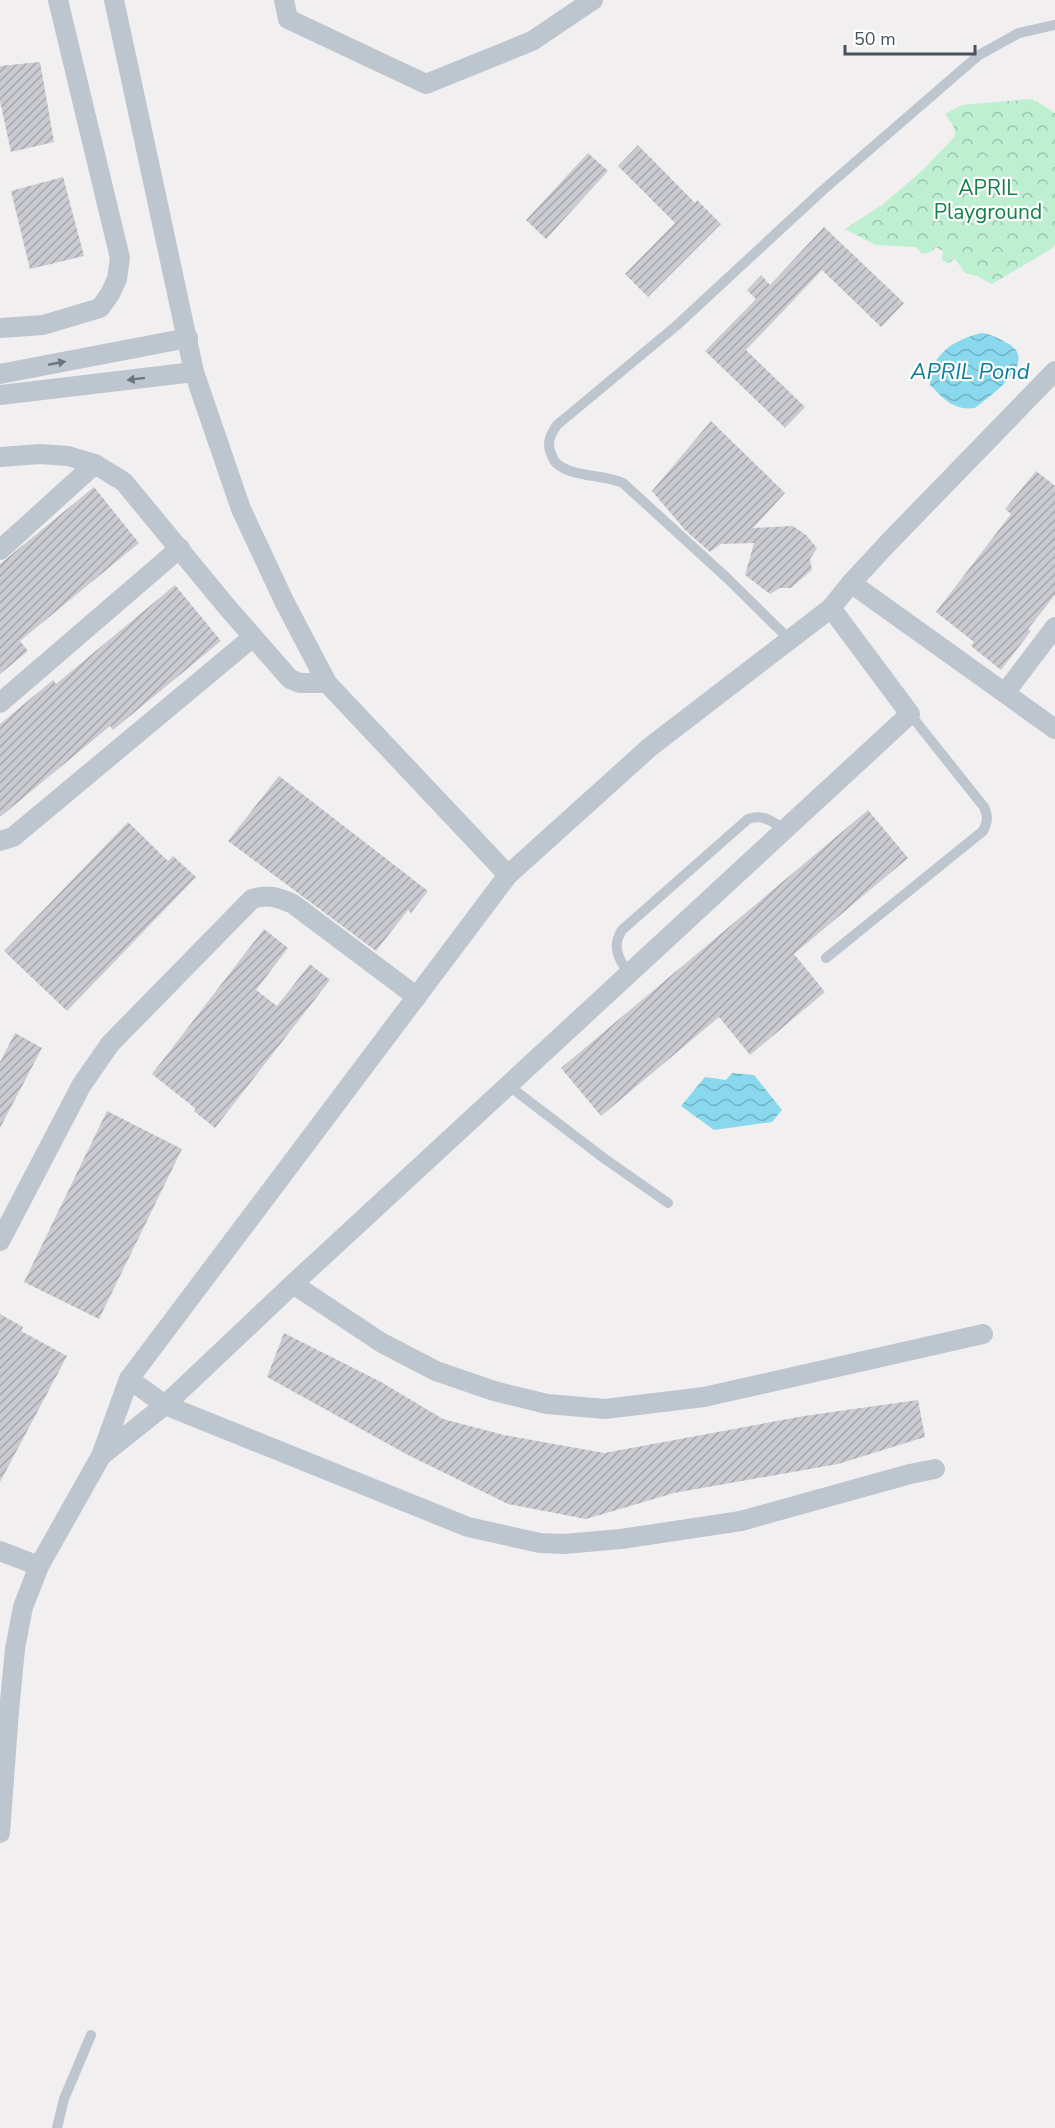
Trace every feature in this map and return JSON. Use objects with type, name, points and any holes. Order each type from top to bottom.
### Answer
[{"type":"street","points":[[0,328],[43,325],[100,308],[117,279],[120,258],[58,0]]},
{"type":"street","points":[[284,0],[288,19],[426,84],[532,42],[593,0]]},
{"type":"street","points":[[119,1],[194,372],[241,509],[284,601],[327,683],[508,875]]},
{"type":"street","points":[[0,374],[188,338]]},
{"type":"street","points":[[0,1833],[4,1711],[23,1607],[39,1566],[101,1456],[129,1380],[508,875],[650,747],[831,608],[851,583],[1055,371]]},
{"type":"street","points":[[0,395],[194,372]]},
{"type":"street","points":[[0,457],[40,454],[68,456],[95,464],[124,482],[290,679],[300,683],[327,683]]},
{"type":"street","points":[[0,550],[95,464]]},
{"type":"street","points":[[0,704],[180,548]]},
{"type":"street","points":[[851,583],[1055,729]]},
{"type":"street","points":[[101,1456],[165,1405],[910,714],[831,608]]},
{"type":"street","points":[[1005,693],[1055,627]]},
{"type":"street","points":[[0,841],[13,837],[253,637]]},
{"type":"street","points":[[0,1240],[81,1086],[110,1044],[252,898],[264,895],[276,896],[293,904],[417,997]]},
{"type":"street","points":[[293,1284],[382,1343],[436,1371],[494,1391],[547,1404],[605,1409],[704,1397],[983,1334]]},
{"type":"street","points":[[129,1380],[165,1405],[468,1527],[540,1543],[564,1544],[621,1539],[741,1521],[935,1468]]},
{"type":"street","points":[[0,1551],[39,1566]]},
{"type":"lane","points":[[790,640],[727,578],[623,483],[606,477],[569,471],[555,462],[548,445],[551,434],[557,426],[676,326],[823,190],[978,55],[1019,33],[1055,25]]},
{"type":"lane","points":[[826,958],[983,831],[987,825],[987,814],[984,807],[910,714]]},
{"type":"lane","points":[[628,974],[617,954],[616,945],[622,930],[748,819],[766,817],[784,829]]},
{"type":"lane","points":[[509,1086],[668,1203]]},
{"type":"lane","points":[[57,2128],[64,2099],[91,2035]]},
{"type":"green space","name":"APRIL Playground","points":[[1032,99],[1055,113],[1055,245],[1051,249],[992,284],[965,273],[955,259],[948,263],[942,260],[943,251],[936,247],[931,252],[922,254],[916,247],[876,245],[845,229],[882,205],[924,169],[955,136],[954,127],[945,114],[962,105]]},
{"type":"water","name":"APRIL Pond","points":[[981,333],[1007,343],[1016,350],[1019,359],[1010,377],[992,395],[975,408],[961,408],[945,399],[930,385],[931,374],[934,365],[945,350],[953,344]]},
{"type":"water","points":[[732,1073],[754,1075],[782,1110],[772,1122],[714,1130],[681,1106],[705,1077],[726,1080]]},
{"type":"building","points":[[40,62],[54,142],[11,152],[0,101],[0,66]]},
{"type":"building","points":[[638,145],[695,203],[697,200],[721,224],[648,297],[625,274],[675,223],[618,166]]},
{"type":"building","points":[[588,153],[608,171],[546,239],[526,220]]},
{"type":"building","points":[[63,177],[84,256],[30,269],[11,191]]},
{"type":"building","points":[[824,227],[904,303],[881,327],[822,270],[746,350],[805,407],[785,428],[705,351],[756,299],[747,290],[761,275],[770,285]]},
{"type":"building","points":[[711,421],[785,493],[753,528],[793,526],[806,535],[817,548],[810,559],[812,570],[791,588],[780,588],[770,594],[745,575],[754,543],[721,544],[710,552],[685,530],[652,491]]},
{"type":"building","points":[[1036,471],[1055,486],[1055,595],[1028,629],[1031,631],[1001,670],[971,646],[974,642],[936,612],[1011,514],[1005,509]]},
{"type":"building","points":[[94,487],[139,543],[20,641],[28,651],[0,674],[0,564]]},
{"type":"building","points":[[175,585],[221,641],[113,730],[110,726],[0,817],[0,724],[53,680],[56,684]]},
{"type":"building","points":[[279,776],[428,891],[411,913],[408,910],[376,951],[228,841]]},
{"type":"building","points":[[868,810],[908,858],[794,954],[825,992],[750,1055],[719,1017],[601,1116],[561,1068]]},
{"type":"building","points":[[128,822],[168,861],[173,856],[196,877],[67,1011],[4,951]]},
{"type":"building","points":[[264,929],[288,948],[256,990],[277,1006],[310,964],[330,980],[215,1128],[194,1111],[196,1109],[152,1074]]},
{"type":"building","points":[[15,1033],[42,1048],[0,1128],[0,1062]]},
{"type":"building","points":[[107,1111],[182,1149],[99,1319],[24,1282]]},
{"type":"building","points":[[0,1314],[23,1327],[21,1331],[67,1356],[0,1482]]},
{"type":"building","points":[[284,1333],[381,1382],[443,1419],[504,1435],[604,1453],[804,1416],[918,1400],[925,1437],[838,1464],[674,1493],[586,1519],[508,1504],[408,1455],[267,1377]]}]
